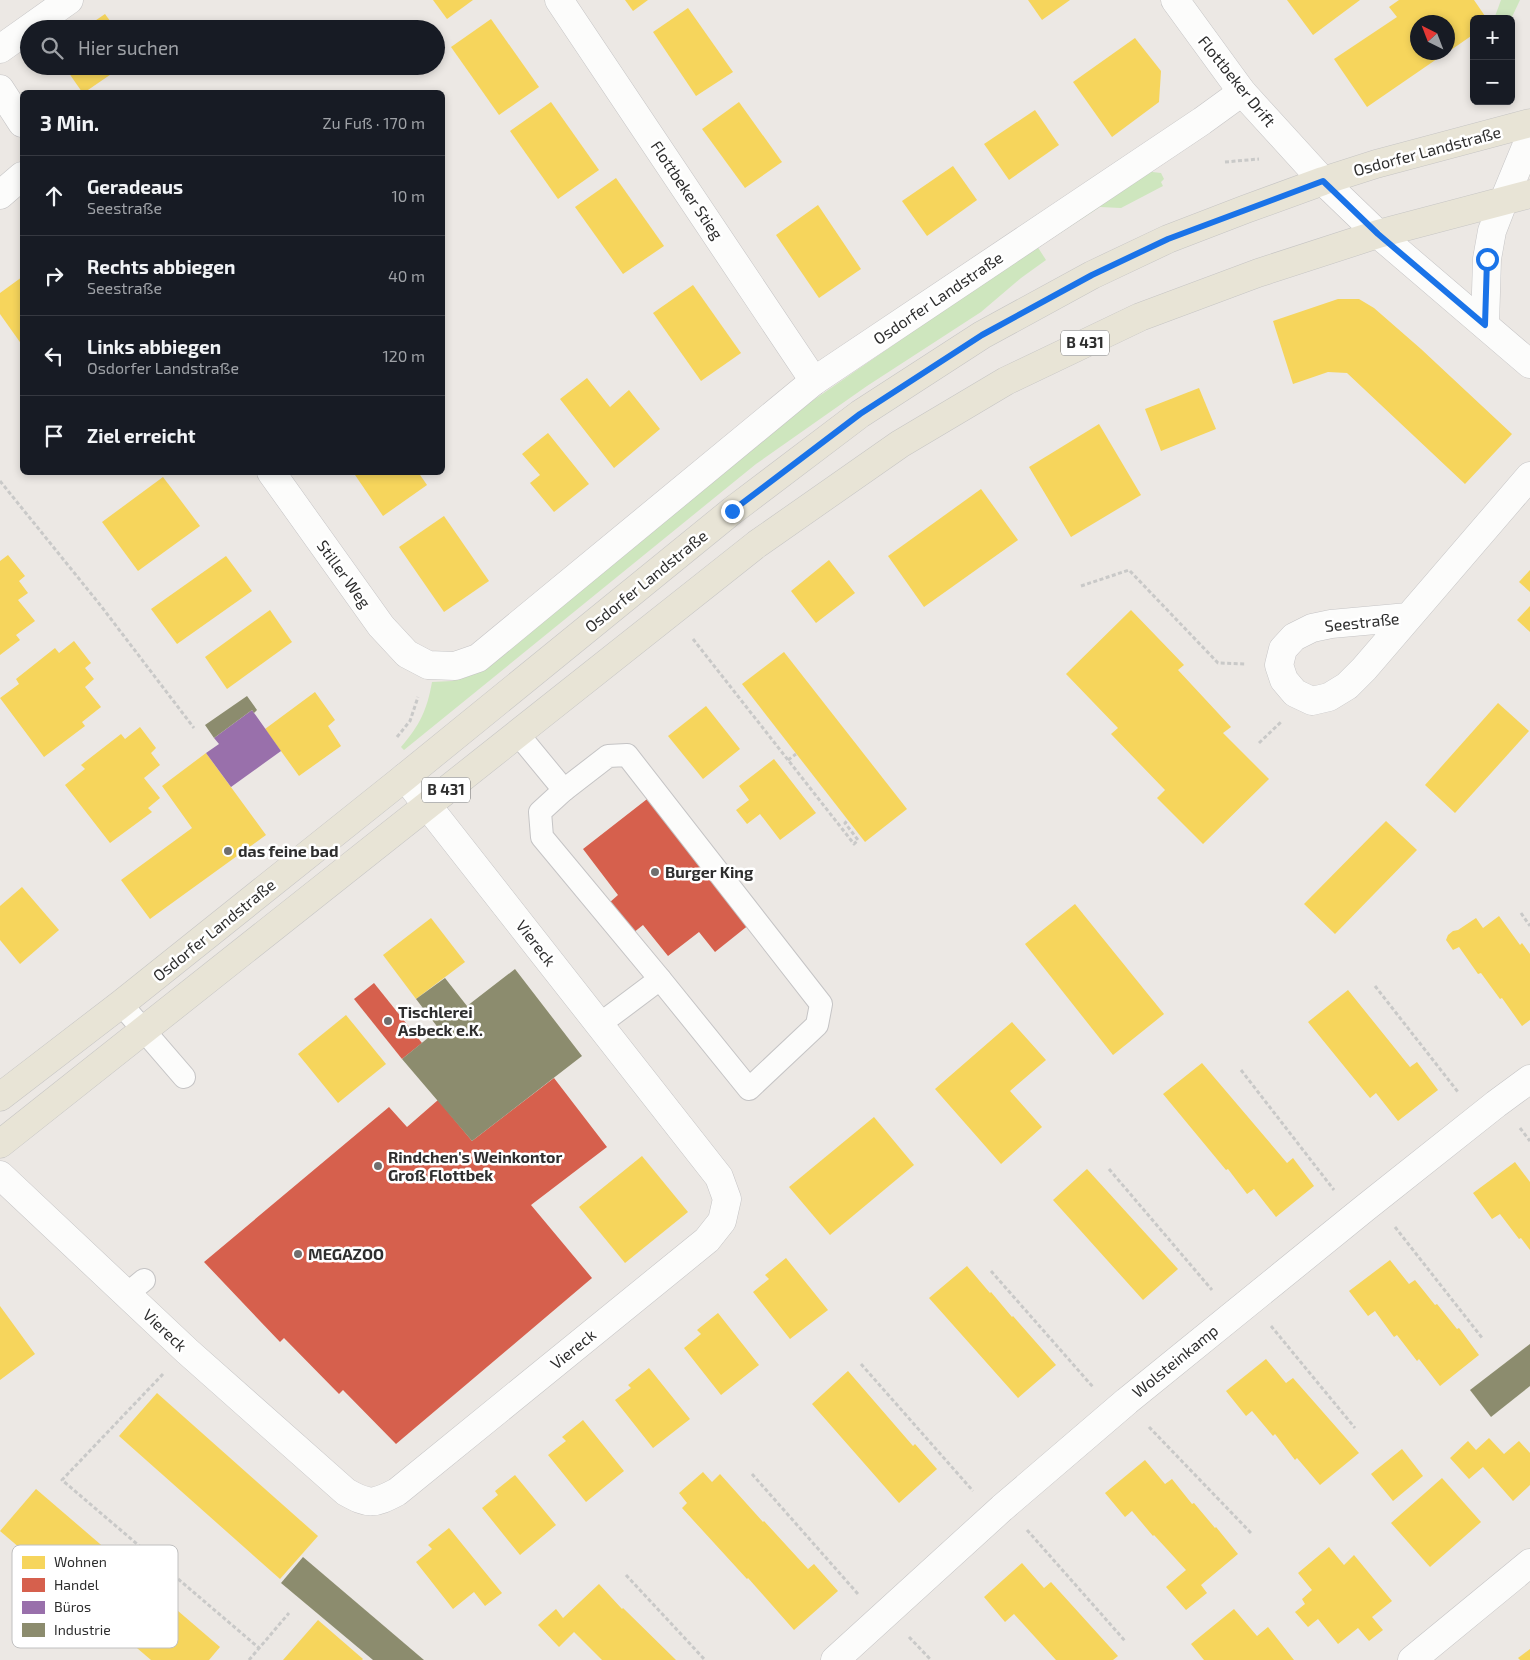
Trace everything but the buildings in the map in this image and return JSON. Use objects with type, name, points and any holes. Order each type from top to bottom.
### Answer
[{"type":"main road","name":"Osdorfer Landstraße","points":[[0,1096],[121,1004],[405,778],[732,511],[860,414],[982,335],[1092,275],[1168,239],[1323,181],[1376,164],[1530,124]]},
{"type":"main road","name":"B 431","points":[[0,1144],[757,544],[900,444],[1006,381],[1140,317],[1258,273],[1378,234],[1530,194]]},
{"type":"street","points":[[41,20],[69,0]]},
{"type":"street","name":"Flottbeker Stieg","points":[[559,0],[814,381]]},
{"type":"street","name":"Flottbeker Drift","points":[[1175,0],[1242,92],[1323,181]]},
{"type":"street","points":[[0,49],[20,35]]},
{"type":"street","points":[[0,89],[20,120]]},
{"type":"street","name":"Osdorfer Landstraße","points":[[428,665],[455,666],[478,658],[814,381],[1242,92]]},
{"type":"street","points":[[1485,325],[1487,259],[1492,231],[1530,137]]},
{"type":"street","points":[[0,195],[20,178]]},
{"type":"street","points":[[1323,181],[1378,234],[1530,364]]},
{"type":"street","name":"Stiller Weg","points":[[273,475],[381,626],[407,654],[428,665]]},
{"type":"street","name":"Seestraße","points":[[1408,617],[1530,476]]},
{"type":"street","name":"Viereck","points":[[0,1176],[136,1287],[187,1351],[346,1492],[363,1502],[379,1501],[397,1492],[707,1240],[722,1221],[727,1199],[720,1177],[405,778]]},
{"type":"street","name":"Wolsteinkamp","points":[[835,1660],[1002,1508],[1127,1401],[1358,1213],[1496,1104],[1530,1080]]},
{"type":"street","points":[[1412,1660],[1530,1563]]},
{"type":"lane","points":[[517,733],[564,790]]},
{"type":"lane","points":[[627,755],[821,1004],[817,1025],[749,1089],[542,837],[540,812],[564,790],[608,756],[627,755]]},
{"type":"lane","points":[[600,1024],[660,979]]},
{"type":"lane","points":[[121,1004],[184,1077]]},
{"type":"path","points":[[1225,162],[1259,159]]},
{"type":"path","points":[[0,482],[101,606],[194,728]]},
{"type":"path","points":[[1081,586],[1129,570],[1218,662],[1251,664]]},
{"type":"path","points":[[693,638],[854,844],[858,840],[845,823],[848,820]]},
{"type":"path","points":[[1259,743],[1282,720]]},
{"type":"path","points":[[788,760],[796,754]]},
{"type":"path","points":[[1521,913],[1530,926]]},
{"type":"path","points":[[1375,986],[1463,1098]]},
{"type":"path","points":[[1241,1070],[1339,1196]]},
{"type":"path","points":[[1109,1168],[1215,1293]]},
{"type":"path","points":[[1392,1223],[1483,1338]]},
{"type":"path","points":[[991,1271],[1098,1392]]},
{"type":"path","points":[[1267,1321],[1354,1428]]},
{"type":"path","points":[[138,1545],[62,1480],[187,1351]]},
{"type":"path","points":[[861,1364],[976,1494]]},
{"type":"path","points":[[1146,1424],[1250,1533]]},
{"type":"path","points":[[752,1474],[862,1598]]},
{"type":"path","points":[[1025,1528],[1126,1642]]},
{"type":"path","points":[[626,1574],[705,1660]]},
{"type":"path","points":[[178,1579],[259,1648]]},
{"type":"path","points":[[249,1660],[289,1613]]},
{"type":"path","points":[[906,1634],[931,1660]]},
{"type":"green space","points":[[1501,0],[1520,0],[1513,15],[1495,15]]},
{"type":"green space","points":[[1144,171],[1161,173],[1164,179],[1161,182],[1163,186],[1121,208],[1100,207],[1048,241],[1046,238]]},
{"type":"green space","points":[[1037,246],[1046,260],[1021,278],[981,312],[867,386],[756,464],[404,750],[401,747],[422,717],[432,682],[452,681],[474,672],[786,419]]},
{"type":"place","name":"das feine bad","points":[[228,851]]},
{"type":"place","name":"Burger King","points":[[655,872]]},
{"type":"place","name":"Tischlerei Asbeck e.K.","points":[[388,1021]]},
{"type":"place","name":"Rindchen's Weinkontor Groß Flottbek","points":[[378,1166]]},
{"type":"place","name":"MEGAZOO","points":[[298,1254]]},
{"type":"route","points":[[732,511],[860,414],[982,335],[1092,275],[1168,239],[1323,181],[1378,234],[1485,325],[1487,259]]}]
